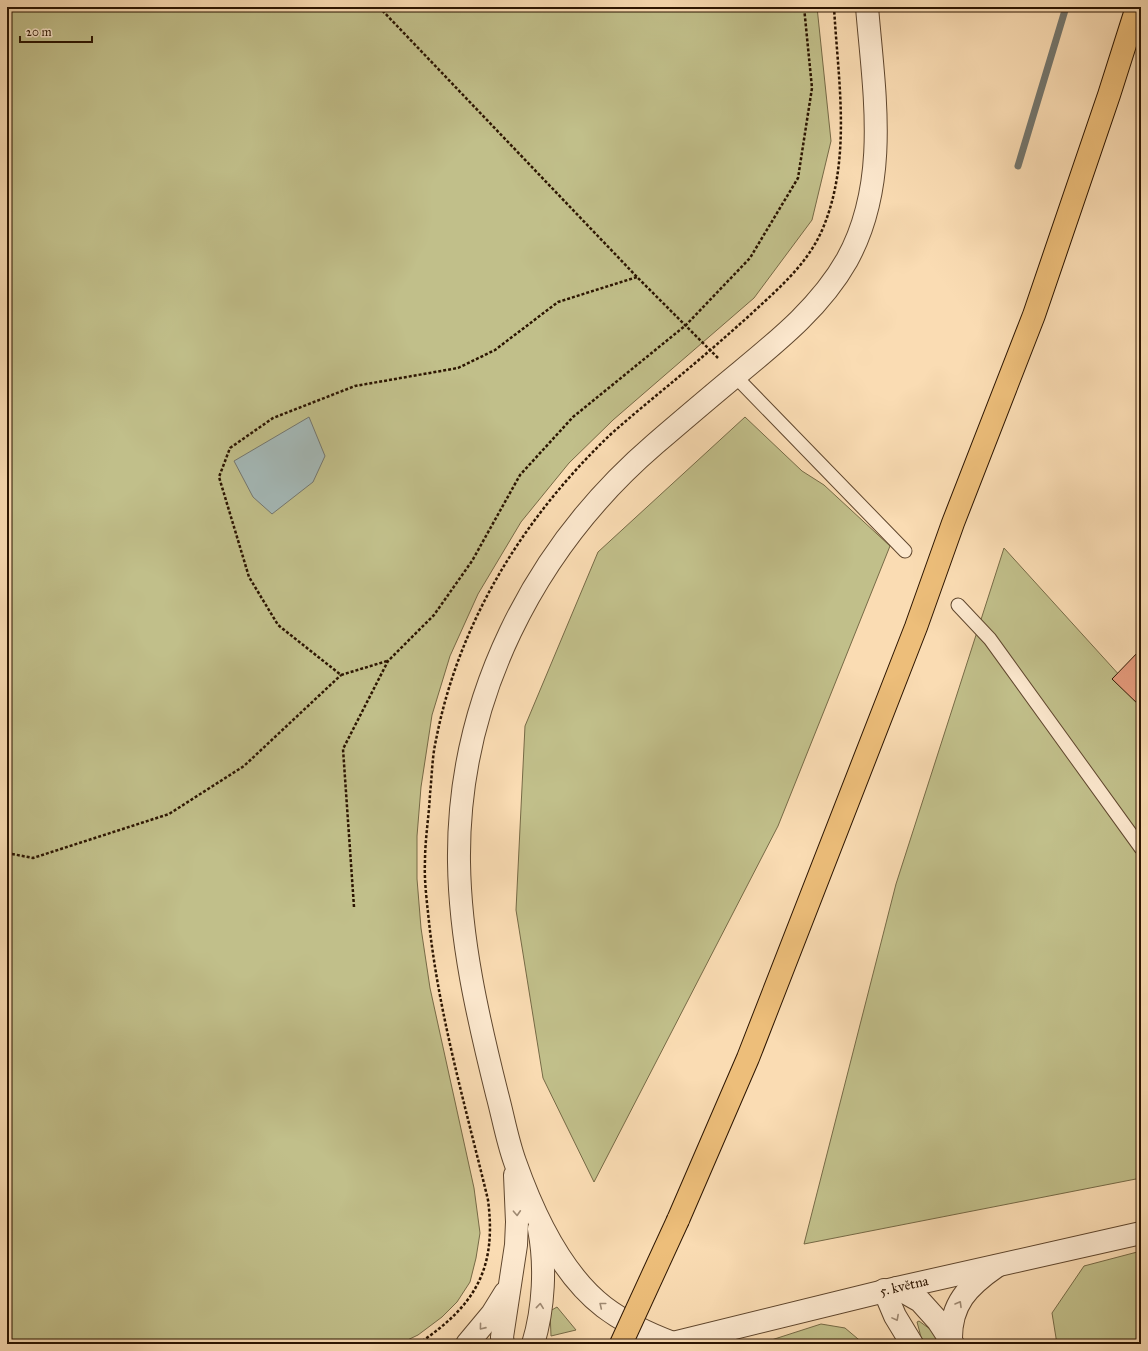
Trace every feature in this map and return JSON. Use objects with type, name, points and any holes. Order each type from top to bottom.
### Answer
[{"type":"main road","points":[[621,1344],[678,1220],[751,1050],[916,627],[953,523],[1034,316],[1109,95],[1137,7]]},
{"type":"street","points":[[671,1344],[622,1320],[602,1306],[583,1288],[570,1272],[553,1246],[536,1212],[514,1160],[482,1030],[466,943],[461,898],[459,856],[462,792],[466,764],[482,702],[502,647],[516,618],[558,548],[584,516],[628,469],[652,446],[782,336],[821,297],[845,264],[858,234],[871,194],[876,145],[867,7]]},
{"type":"street","points":[[502,1344],[511,1284],[517,1222],[514,1160]]},
{"type":"street","points":[[533,1344],[539,1316],[542,1282],[541,1241],[536,1212]]},
{"type":"street","name":"5. května","points":[[671,1344],[890,1289],[1141,1233]]},
{"type":"street","points":[[952,1342],[951,1324],[958,1304],[975,1282],[997,1266]]},
{"type":"street","points":[[467,1344],[492,1314],[511,1284]]},
{"type":"street","points":[[890,1289],[920,1301],[938,1321],[952,1342]]},
{"type":"street","points":[[890,1289],[895,1316],[912,1344]]},
{"type":"lane","points":[[735,376],[905,551]]},
{"type":"lane","points":[[958,605],[990,639],[1141,848]]},
{"type":"path","points":[[379,7],[637,277],[735,376]]},
{"type":"path","points":[[354,907],[343,749],[388,661],[434,615],[472,561],[520,475],[573,417],[686,325],[750,258],[798,178],[812,88],[804,7]]},
{"type":"path","points":[[418,1344],[450,1320],[474,1292],[481,1277],[486,1259],[490,1221],[488,1200],[441,1002],[425,884],[424,861],[435,741],[456,663],[484,597],[508,557],[548,504],[578,468],[613,433],[710,350],[792,276],[807,256],[823,229],[832,202],[838,174],[842,129],[834,7]]},
{"type":"path","points":[[341,675],[278,625],[249,577],[219,478],[230,448],[273,418],[355,386],[458,368],[495,350],[558,302],[637,277]]},
{"type":"path","points":[[7,853],[33,858],[169,814],[244,766],[341,675],[388,661]]},
{"type":"shaded area","points":[[7,7],[817,7],[831,141],[812,220],[754,298],[613,420],[569,463],[521,522],[478,594],[450,656],[432,715],[421,787],[417,836],[417,879],[421,928],[430,988],[474,1188],[480,1233],[470,1282],[457,1302],[442,1317],[418,1335],[399,1344],[13,1344],[7,1340]]},
{"type":"shaded area","points":[[309,417],[325,456],[313,482],[272,514],[253,497],[234,461]]},
{"type":"shaded area","points":[[745,417],[802,471],[824,485],[890,546],[778,826],[594,1182],[543,1078],[516,910],[525,726],[598,552]]},
{"type":"shaded area","points":[[1004,548],[1141,699],[1141,1178],[804,1244],[896,884]]},
{"type":"shaded area","points":[[1141,1251],[1141,1344],[1057,1344],[1052,1313],[1084,1266]]},
{"type":"shaded area","points":[[557,1307],[576,1330],[551,1336],[550,1311]]},
{"type":"shaded area","points":[[919,1321],[934,1332],[942,1344],[926,1344],[921,1337],[917,1322]]},
{"type":"shaded area","points":[[821,1324],[845,1328],[864,1344],[759,1344]]},
{"type":"building","points":[[1141,649],[1141,707],[1112,679]]},
{"type":"waterway","points":[[1018,166],[1066,7]]}]
